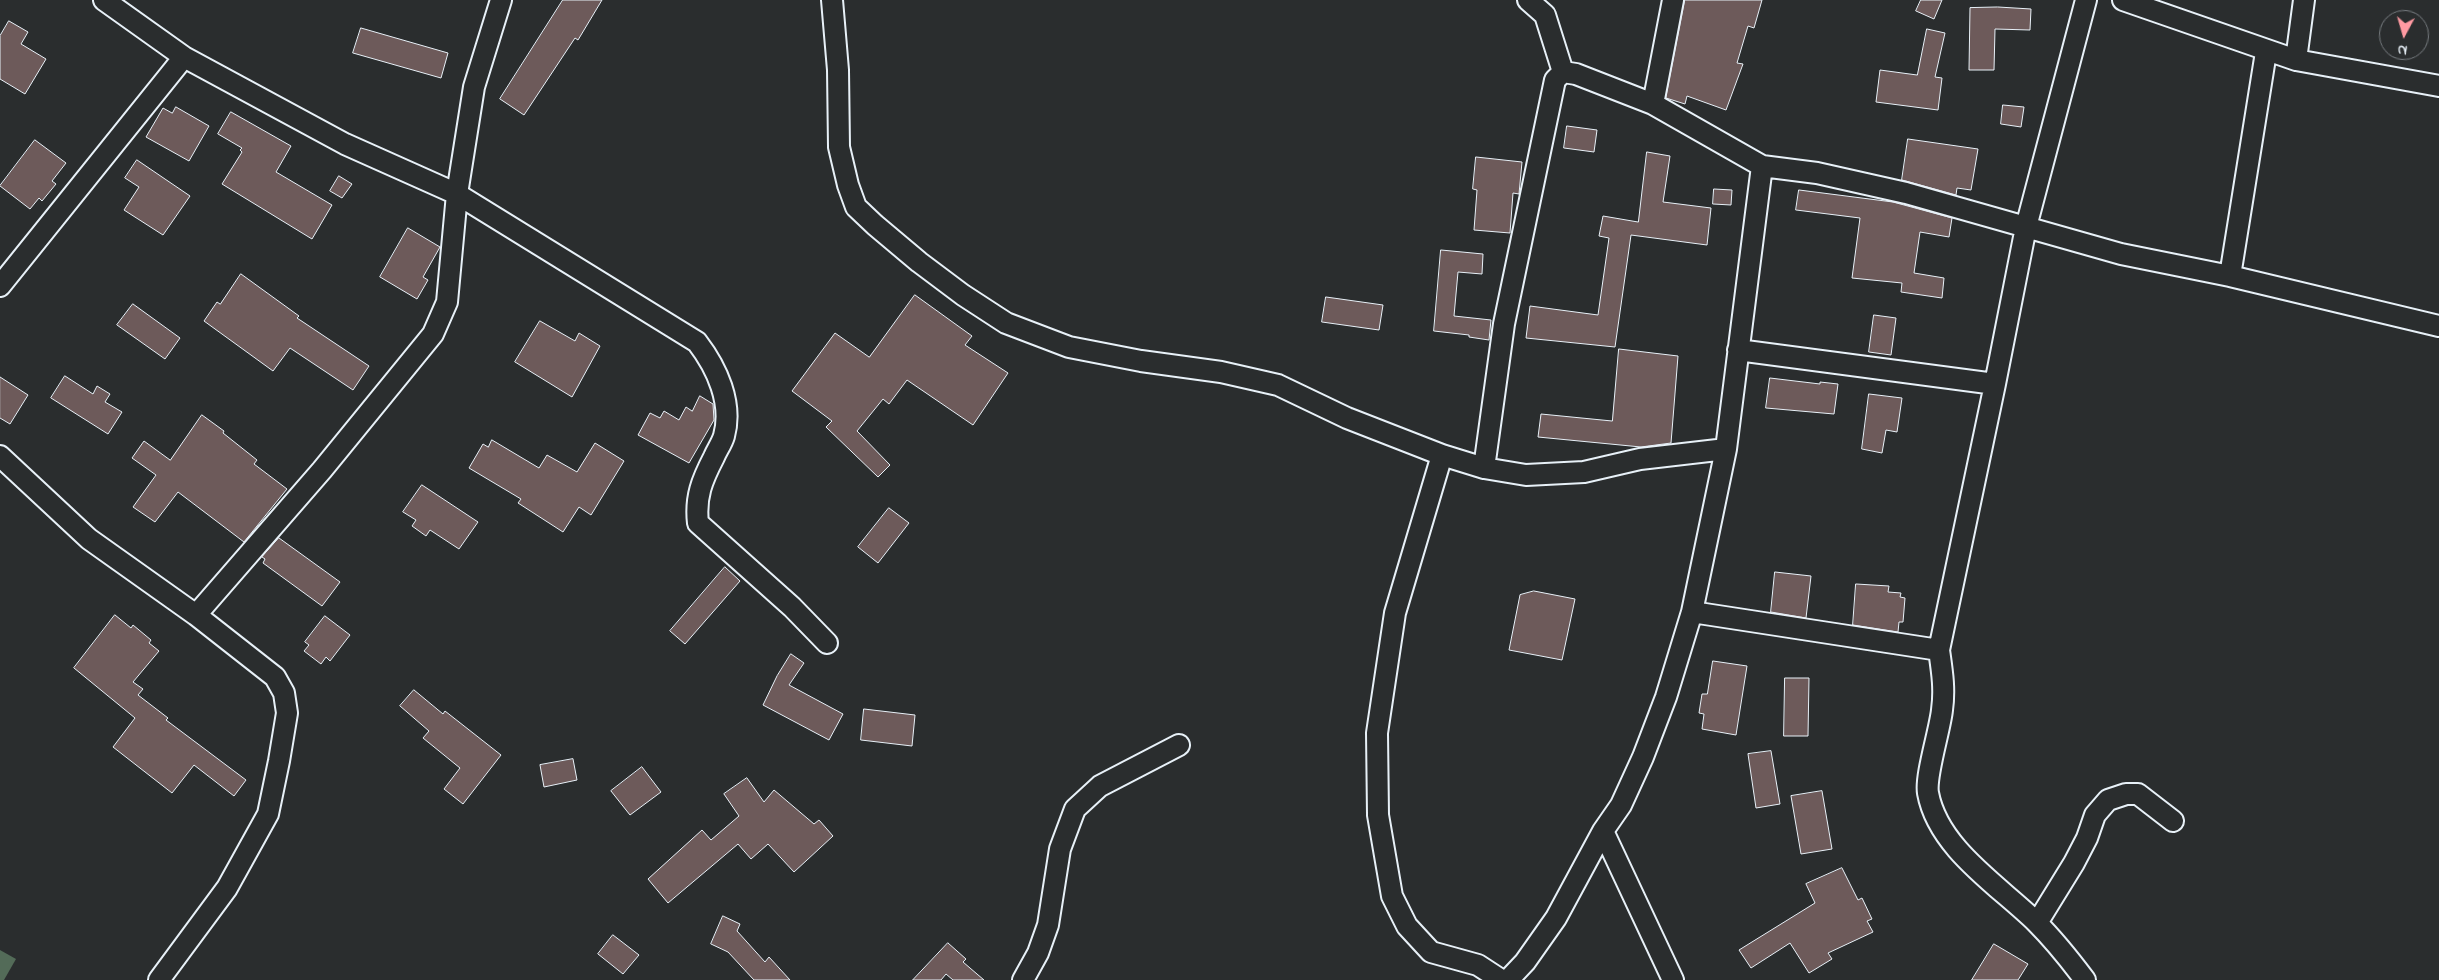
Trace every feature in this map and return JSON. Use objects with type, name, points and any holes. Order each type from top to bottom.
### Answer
[{"type":"street","points":[[104,0],[184,57],[345,144],[457,194],[697,342],[713,364],[724,396],[727,415],[724,437],[698,491],[698,524],[792,607],[826,643]]},
{"type":"street","points":[[196,615],[322,470],[433,334],[447,302],[457,194],[474,87],[501,0]]},
{"type":"street","points":[[832,0],[838,70],[840,146],[848,185],[856,207],[882,232],[963,295],[1006,323],[1069,347],[1141,361],[1221,372],[1278,385],[1347,418],[1442,455],[1484,468],[1526,475],[1584,472],[1640,460],[1726,449]]},
{"type":"street","points":[[1528,0],[1545,15],[1563,72]]},
{"type":"street","points":[[1653,104],[1672,0]]},
{"type":"street","points":[[2085,980],[2037,923],[1961,852],[1945,831],[1932,809],[1927,790],[1942,711],[1945,683],[1939,650],[1996,384],[2026,227],[2086,0]]},
{"type":"street","points":[[2123,0],[2266,52],[2296,60],[2439,86]]},
{"type":"street","points":[[2296,60],[2304,0]]},
{"type":"street","points":[[2230,276],[2266,52]]},
{"type":"street","points":[[0,286],[184,57]]},
{"type":"street","points":[[1484,468],[1504,324],[1555,80],[1563,72]]},
{"type":"street","points":[[1563,72],[1576,74],[1653,104],[1762,166],[1817,173],[1906,194],[2121,254],[2230,276],[2439,326]]},
{"type":"street","points":[[1508,980],[1525,962],[1556,918],[1603,831],[1621,804],[1643,757],[1666,697],[1692,612],[1726,449],[1762,166]]},
{"type":"street","points":[[1738,350],[1996,384]]},
{"type":"street","points":[[1442,455],[1396,613],[1377,733],[1378,815],[1392,896],[1407,926],[1431,952],[1478,965],[1501,980]]},
{"type":"street","points":[[0,456],[89,538],[196,615],[275,677],[284,692],[287,713],[268,814],[227,888],[159,980]]},
{"type":"street","points":[[1692,612],[1939,650]]},
{"type":"street","points":[[1023,980],[1038,953],[1048,926],[1060,849],[1075,809],[1100,786],[1179,745]]},
{"type":"street","points":[[2037,923],[2074,863],[2087,838],[2095,815],[2108,800],[2126,794],[2138,794],[2172,821]]},
{"type":"street","points":[[1603,831],[1673,980]]},
{"type":"green space","points":[[0,950],[16,959],[4,980],[0,980]]},
{"type":"building","points":[[563,0],[602,0],[578,40],[575,38],[524,115],[500,99]]},
{"type":"building","points":[[1685,0],[1762,0],[1754,28],[1748,26],[1737,63],[1743,64],[1726,110],[1687,96],[1685,104],[1666,98]]},
{"type":"building","points":[[1921,0],[1942,0],[1934,19],[1916,11]]},
{"type":"building","points":[[1970,8],[2031,9],[2030,30],[1995,29],[1994,70],[1969,70]]},
{"type":"building","points":[[9,21],[28,32],[21,44],[46,59],[25,94],[0,79],[0,36]]},
{"type":"building","points":[[361,28],[448,53],[441,78],[353,53]]},
{"type":"building","points":[[1927,29],[1945,33],[1935,77],[1942,78],[1938,110],[1876,102],[1880,70],[1917,75]]},
{"type":"building","points":[[2003,105],[2024,107],[2021,127],[2001,124]]},
{"type":"building","points":[[176,107],[209,126],[189,161],[146,137],[163,108],[172,113]]},
{"type":"building","points":[[231,112],[291,146],[276,172],[332,205],[312,239],[222,184],[242,152],[240,150],[242,148],[218,134]]},
{"type":"building","points":[[1567,126],[1597,130],[1594,152],[1564,148]]},
{"type":"building","points":[[1908,139],[1978,149],[1971,190],[1957,188],[1956,195],[1902,180]]},
{"type":"building","points":[[35,140],[66,163],[52,181],[56,184],[42,201],[39,198],[30,209],[0,186]]},
{"type":"building","points":[[1647,152],[1670,156],[1663,202],[1711,208],[1707,245],[1631,235],[1615,347],[1526,338],[1530,306],[1598,315],[1609,238],[1599,236],[1603,216],[1638,222]]},
{"type":"building","points":[[1476,157],[1522,162],[1519,194],[1513,193],[1510,233],[1474,230],[1477,190],[1473,189]]},
{"type":"building","points":[[137,160],[190,196],[163,235],[124,210],[139,187],[125,178]]},
{"type":"building","points":[[339,176],[352,184],[342,198],[330,191]]},
{"type":"building","points":[[1714,189],[1732,190],[1731,205],[1713,204]]},
{"type":"building","points":[[1799,190],[1893,202],[1952,218],[1949,237],[1920,232],[1914,273],[1944,278],[1942,298],[1901,292],[1902,283],[1852,278],[1860,218],[1796,210]]},
{"type":"building","points":[[408,228],[440,247],[423,277],[428,280],[417,299],[380,277]]},
{"type":"building","points":[[1441,250],[1483,254],[1482,274],[1458,272],[1454,316],[1491,320],[1489,340],[1469,337],[1469,335],[1434,331]]},
{"type":"building","points":[[241,274],[299,316],[297,318],[369,366],[353,390],[290,348],[273,371],[204,321],[217,302],[220,304]]},
{"type":"building","points":[[915,295],[972,336],[965,345],[1008,373],[973,425],[907,380],[889,404],[883,399],[857,431],[890,465],[878,477],[826,427],[832,421],[792,391],[835,333],[869,357]]},
{"type":"building","points":[[1326,297],[1383,305],[1379,330],[1322,322]]},
{"type":"building","points":[[133,304],[180,338],[165,359],[117,325]]},
{"type":"building","points":[[1874,315],[1896,318],[1891,355],[1869,352]]},
{"type":"building","points":[[540,321],[575,341],[579,333],[600,346],[572,397],[515,362]]},
{"type":"building","points":[[1619,349],[1678,356],[1671,443],[1641,447],[1538,437],[1541,414],[1612,421]]},
{"type":"building","points":[[65,376],[93,394],[97,386],[110,394],[105,402],[122,412],[108,434],[51,398]]},
{"type":"building","points":[[0,377],[28,395],[10,424],[0,418]]},
{"type":"building","points":[[1770,378],[1820,384],[1820,382],[1838,384],[1834,414],[1766,408]]},
{"type":"building","points":[[1869,394],[1902,398],[1897,432],[1886,430],[1882,453],[1862,449]]},
{"type":"building","points":[[700,396],[713,404],[714,420],[689,463],[638,435],[650,413],[660,418],[664,411],[679,420],[686,407],[692,411]]},
{"type":"building","points":[[202,415],[224,431],[223,433],[257,460],[254,464],[287,489],[244,542],[178,492],[155,522],[133,507],[156,475],[132,458],[144,441],[170,460]]},
{"type":"building","points":[[492,440],[539,468],[547,455],[577,472],[595,443],[624,461],[591,515],[579,507],[563,532],[518,503],[521,499],[469,468],[483,444],[488,447]]},
{"type":"building","points":[[422,485],[478,522],[459,549],[430,530],[426,536],[412,526],[416,520],[403,512]]},
{"type":"building","points":[[889,508],[909,523],[878,563],[858,547]]},
{"type":"building","points":[[279,538],[340,582],[322,606],[263,563],[265,559],[262,557]]},
{"type":"building","points":[[725,567],[740,581],[685,644],[670,631]]},
{"type":"building","points":[[1775,572],[1811,576],[1806,618],[1771,612]]},
{"type":"building","points":[[1856,584],[1889,586],[1888,592],[1901,593],[1900,597],[1905,598],[1903,622],[1899,622],[1898,632],[1853,625]]},
{"type":"building","points":[[1534,591],[1575,599],[1562,660],[1509,650],[1520,595]]},
{"type":"building","points":[[115,615],[131,628],[133,625],[151,640],[149,643],[159,651],[133,682],[143,689],[138,695],[168,718],[166,720],[246,780],[234,796],[194,765],[172,793],[113,747],[135,718],[74,668]]},
{"type":"building","points":[[325,616],[350,635],[330,661],[326,657],[321,664],[304,651],[309,645],[305,642]]},
{"type":"building","points":[[791,654],[804,663],[789,685],[843,714],[829,740],[763,705],[777,676]]},
{"type":"building","points":[[1713,661],[1747,666],[1736,735],[1702,729],[1704,714],[1699,713],[1702,694],[1707,694]]},
{"type":"building","points":[[1785,678],[1809,678],[1808,736],[1784,736]]},
{"type":"building","points":[[414,690],[443,714],[445,711],[501,755],[463,804],[444,789],[460,768],[423,738],[429,731],[400,706]]},
{"type":"building","points":[[864,709],[915,715],[912,746],[861,740]]},
{"type":"building","points":[[1771,751],[1780,804],[1756,808],[1748,754]]},
{"type":"building","points":[[573,759],[577,780],[544,787],[540,765]]},
{"type":"building","points":[[642,767],[661,792],[630,815],[611,791]]},
{"type":"building","points":[[747,778],[764,802],[774,790],[814,824],[819,820],[833,836],[794,872],[768,844],[751,859],[738,844],[668,903],[648,879],[702,830],[711,840],[739,816],[724,794]]},
{"type":"building","points":[[1822,791],[1832,849],[1801,854],[1791,796]]},
{"type":"building","points":[[1842,868],[1858,900],[1862,898],[1872,919],[1867,921],[1873,932],[1828,953],[1832,959],[1809,973],[1790,943],[1751,968],[1739,950],[1815,903],[1806,884]]},
{"type":"building","points":[[723,916],[740,924],[737,931],[765,962],[769,957],[790,980],[754,980],[728,952],[711,944]]},
{"type":"building","points":[[613,935],[639,955],[623,974],[598,954]]},
{"type":"building","points":[[948,943],[966,959],[963,962],[984,980],[953,980],[946,974],[941,980],[913,980]]},
{"type":"building","points":[[1994,944],[2028,964],[2018,980],[1972,980]]}]
